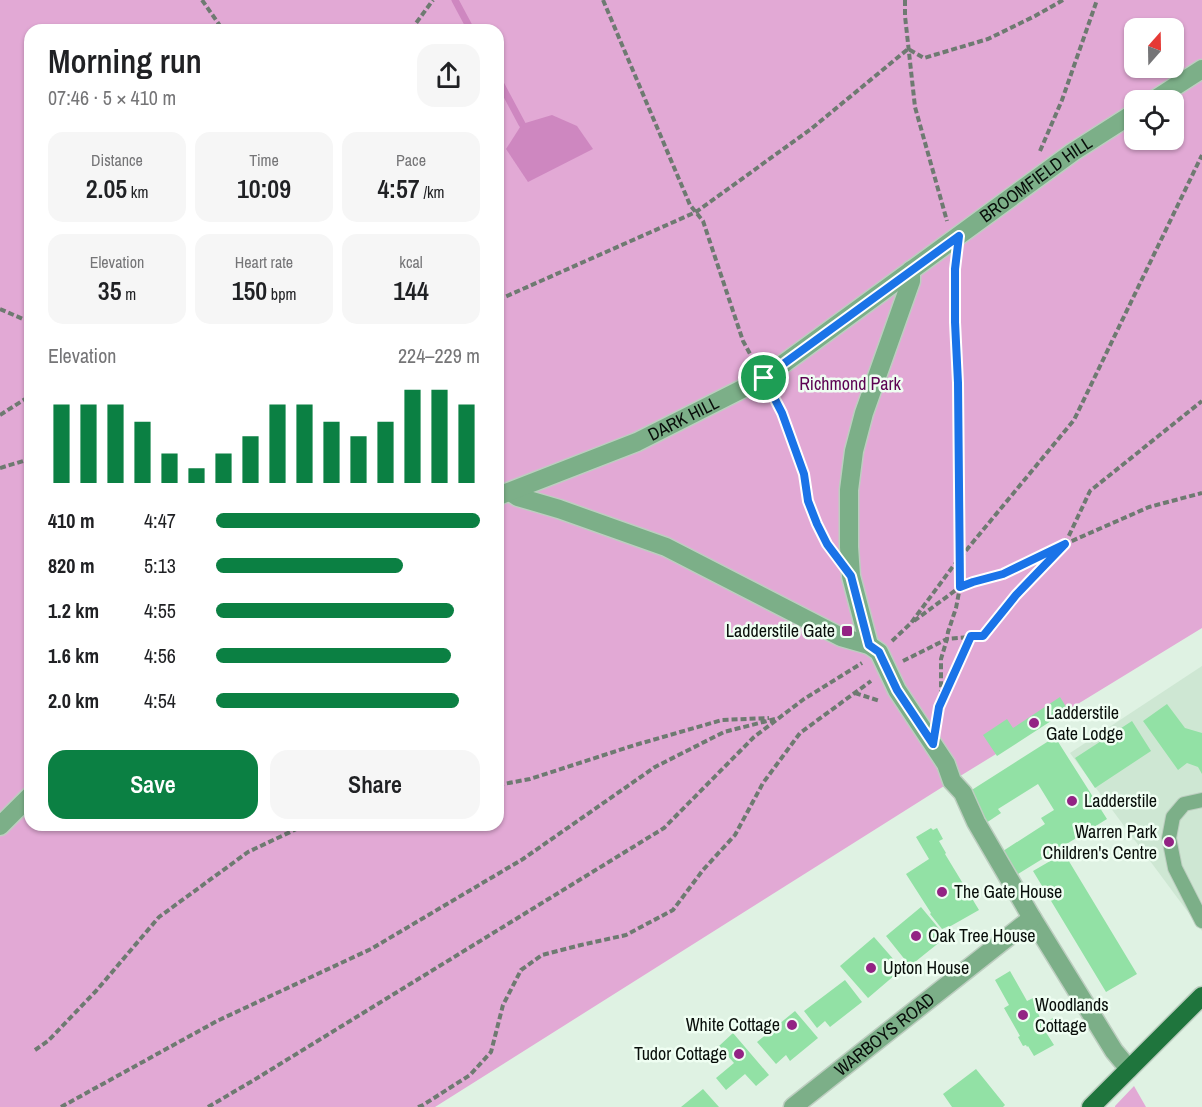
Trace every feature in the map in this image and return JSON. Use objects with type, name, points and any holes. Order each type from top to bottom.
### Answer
[{"type":"main road","points":[[1098,1104],[1129,1069],[1202,996]]},
{"type":"street","points":[[1169,90],[1202,69]]},
{"type":"street","name":"BROOMFIELD HILL","points":[[911,270],[1073,152],[1124,119]]},
{"type":"street","points":[[911,270],[911,281],[864,413],[855,451],[849,490],[851,576],[874,649],[888,669],[897,690],[946,764],[952,781],[963,793],[976,822],[1032,918],[1114,1051],[1129,1069]]},
{"type":"street","name":"DARK HILL","points":[[504,494],[637,442],[764,378],[911,270]]},
{"type":"street","points":[[504,494],[559,509],[666,547],[841,636],[874,649]]},
{"type":"street","points":[[0,826],[24,802]]},
{"type":"street","name":"WARBOYS ROAD","points":[[794,1107],[1032,918]]},
{"type":"lane","points":[[1202,800],[1184,804],[1173,817],[1169,838],[1175,868],[1202,921]]},
{"type":"path","points":[[202,0],[219,24]]},
{"type":"path","points":[[416,24],[434,0]]},
{"type":"path","points":[[603,0],[690,205],[703,221],[743,341],[782,413],[804,474],[808,501],[817,524],[827,544],[851,576]]},
{"type":"path","points":[[905,0],[904,16],[915,107],[947,222],[955,216]]},
{"type":"path","points":[[908,49],[924,58],[988,39],[1063,0]]},
{"type":"path","points":[[1038,157],[1062,100],[1096,0]]},
{"type":"path","points":[[504,297],[696,212],[812,129],[908,49]]},
{"type":"path","points":[[911,623],[959,559],[1074,420],[1202,155]]},
{"type":"path","points":[[933,744],[941,694],[940,659],[960,587],[958,383],[955,322],[955,269],[959,236]]},
{"type":"path","points":[[0,309],[24,319]]},
{"type":"path","points":[[0,415],[24,400]]},
{"type":"path","points":[[418,1107],[470,1075],[491,1053],[503,1005],[521,970],[542,955],[626,935],[673,910],[702,870],[735,835],[763,783],[800,733],[888,669],[947,639],[983,636],[1016,595],[1065,544],[1090,491],[1202,401]]},
{"type":"path","points":[[0,468],[24,461]]},
{"type":"path","points":[[208,1107],[664,828],[754,737],[960,587],[1003,574],[1149,507],[1202,493]]},
{"type":"path","points":[[939,707],[971,636]]},
{"type":"path","points":[[504,784],[530,779],[634,745],[722,720],[779,718]]},
{"type":"path","points":[[61,1107],[217,1021],[371,949],[523,859],[655,766],[724,732],[779,718]]},
{"type":"path","points":[[35,1050],[48,1041],[96,991],[159,917],[248,852],[292,831]]},
{"type":"shaded area","points":[[552,115],[577,126],[593,149],[528,182],[506,149],[522,124]]},
{"type":"shaded area","name":"Warren Park Children's Centre","points":[[1202,666],[1202,931],[1070,753]]},
{"type":"green space","name":"Richmond Park","points":[[0,0],[1202,0],[1202,628],[952,781],[435,1107],[0,1107]]},
{"type":"green space","points":[[1134,1086],[1146,1107],[1115,1107],[1115,1106]]},
{"type":"building","name":"Ladderstile Gate Lodge","points":[[1060,697],[1068,710],[997,756],[983,735],[1007,719],[1013,728]]},
{"type":"building","points":[[1167,704],[1185,728],[1202,733],[1202,774],[1198,767],[1187,763],[1178,770],[1143,721]]},
{"type":"building","points":[[1132,721],[1151,751],[1095,788],[1075,758]]},
{"type":"building","name":"Ladderstile","points":[[1055,737],[1107,819],[1018,874],[1003,851],[1045,824],[1041,818],[1054,810],[1038,784],[998,809],[1001,813],[986,823],[967,793]]},
{"type":"building","name":"The Gate House","points":[[931,828],[933,830],[937,828],[943,839],[939,841],[945,854],[979,910],[942,929],[930,914],[906,874],[929,859],[916,837]]},
{"type":"building","points":[[1064,853],[1137,974],[1106,992],[1033,871]]},
{"type":"building","name":"Oak Tree House","points":[[921,907],[946,937],[910,966],[886,936]]},
{"type":"building","name":"Upton House","points":[[874,937],[902,969],[868,998],[840,966]]},
{"type":"building","name":"Woodlands Cottage","points":[[1010,971],[1027,1001],[1033,998],[1041,1020],[1045,1018],[1047,1021],[1055,1017],[1060,1026],[1047,1034],[1054,1045],[1034,1056],[1028,1046],[1023,1046],[1018,1037],[1020,1036],[1004,1008],[1009,1005],[995,980]]},
{"type":"building","points":[[845,980],[862,1002],[830,1027],[825,1021],[817,1028],[804,1011]]},
{"type":"building","name":"White Cottage","points":[[795,1011],[818,1038],[790,1061],[786,1055],[776,1064],[757,1042]]},
{"type":"building","name":"Tudor Cottage","points":[[733,1033],[769,1075],[756,1086],[745,1074],[726,1090],[716,1078],[734,1063],[719,1046]]},
{"type":"building","points":[[976,1069],[1005,1105],[1003,1107],[952,1107],[943,1094]]},
{"type":"building","points":[[703,1089],[719,1107],[681,1107]]},
{"type":"waterway","points":[[455,0],[468,24]]},
{"type":"waterway","points":[[504,90],[522,124]]},
{"type":"place","name":"Ladderstile Gate","points":[[847,631]]},
{"type":"place","name":"Ladderstile Gate Lodge","points":[[1034,723]]},
{"type":"place","name":"Ladderstile","points":[[1072,801]]},
{"type":"place","name":"Warren Park Children's Centre","points":[[1169,842]]},
{"type":"place","name":"The Gate House","points":[[942,892]]},
{"type":"place","name":"Oak Tree House","points":[[916,936]]},
{"type":"place","name":"Upton House","points":[[871,968]]},
{"type":"place","name":"Woodlands Cottage","points":[[1023,1015]]},
{"type":"place","name":"White Cottage","points":[[792,1025]]},
{"type":"place","name":"Tudor Cottage","points":[[739,1054]]},
{"type":"route","points":[[959,236],[955,269],[955,322],[958,383],[960,587],[1003,574],[1065,544],[1016,595],[983,636],[971,636],[939,707],[933,744],[897,690],[879,652],[869,645],[851,576],[827,544],[817,524],[808,501],[804,474],[782,413],[764,378],[959,236]]}]
